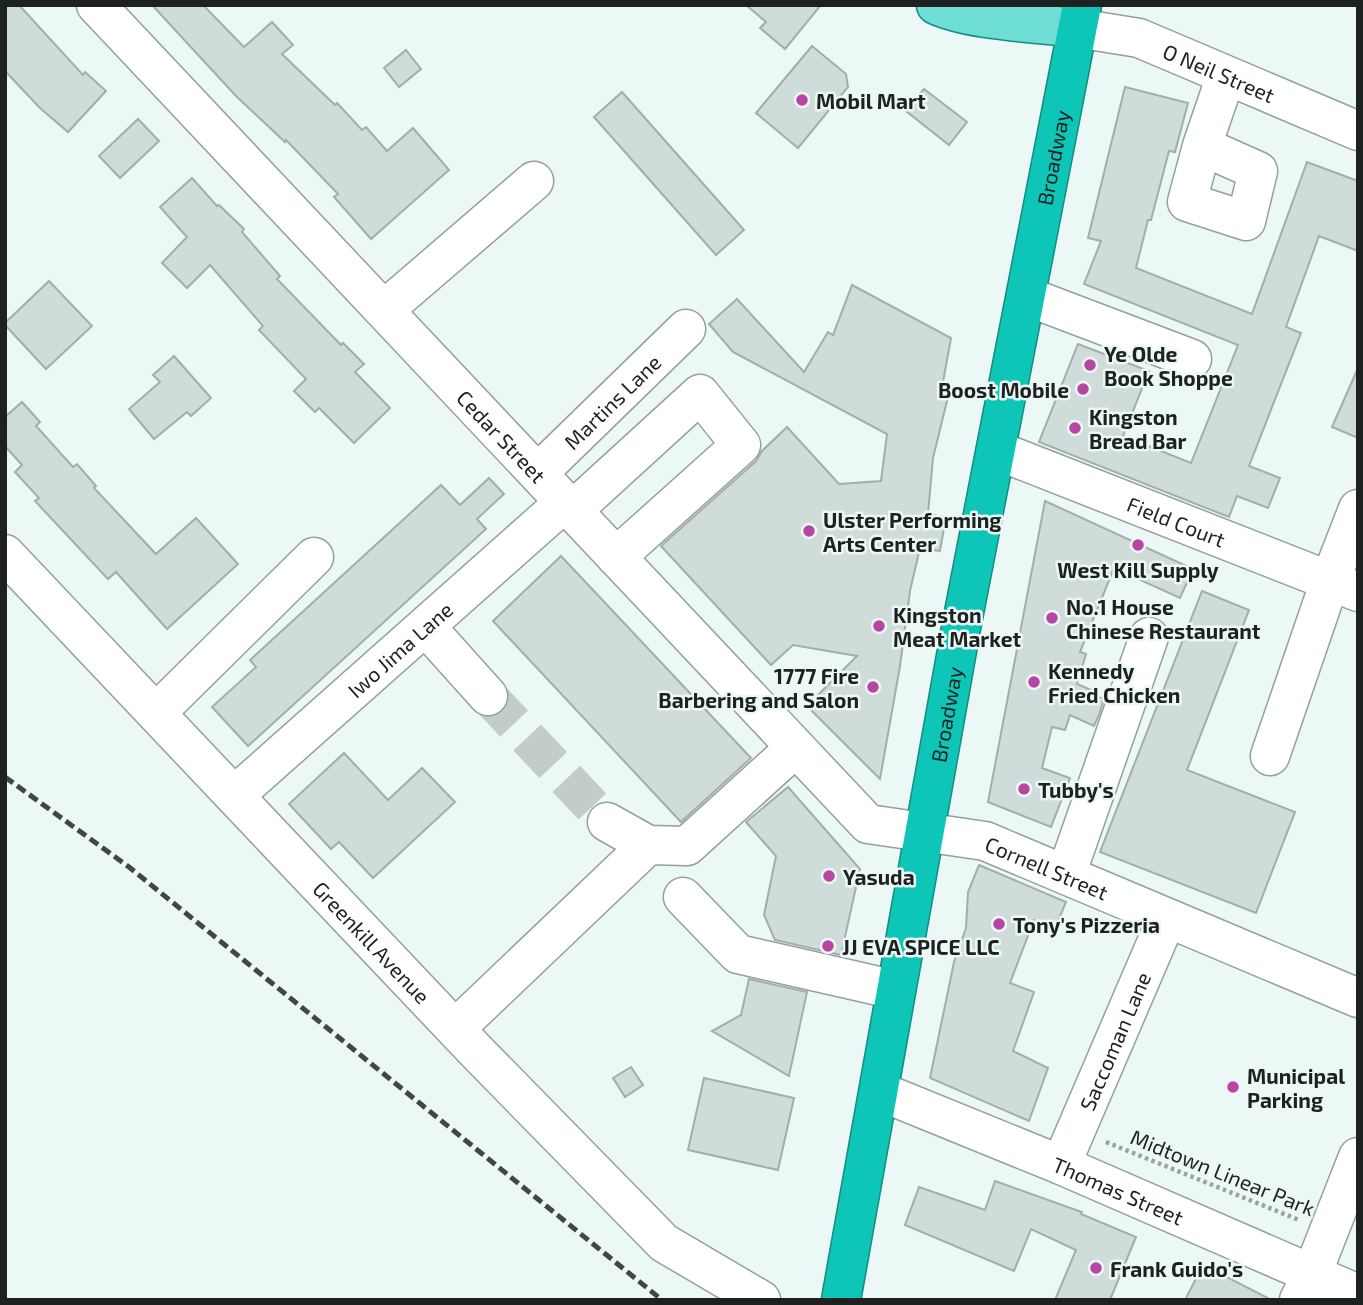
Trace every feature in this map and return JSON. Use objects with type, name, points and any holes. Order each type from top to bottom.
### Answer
[{"type":"highway","name":"Broadway","points":[[841,1300],[961,628],[1080,17]]},
{"type":"main road","points":[[936,5],[989,17],[1080,17]]},
{"type":"street","name":"Cedar Street","points":[[96,5],[868,824],[925,831]]},
{"type":"street","name":"O Neil Street","points":[[1080,17],[1139,38],[1358,131]]},
{"type":"street","points":[[1202,146],[1226,76]]},
{"type":"street","points":[[384,310],[534,181]]},
{"type":"street","points":[[1026,296],[1192,359]]},
{"type":"street","name":"Martins Lane","points":[[538,473],[686,329]]},
{"type":"street","name":"Iwo Jima Lane","points":[[235,795],[426,627],[700,394],[741,445],[616,557]]},
{"type":"street","name":"Field Court","points":[[996,450],[1344,586]]},
{"type":"street","points":[[1269,756],[1344,586],[1358,509]]},
{"type":"street","name":"Greenkill Avenue","points":[[5,554],[664,1243],[761,1300]]},
{"type":"street","points":[[156,713],[314,557]]},
{"type":"street","points":[[426,627],[488,696]]},
{"type":"street","points":[[1066,875],[1149,637]]},
{"type":"street","points":[[607,822],[648,845],[687,846],[795,748]]},
{"type":"street","name":"Cornell Street","points":[[925,831],[985,841],[1358,998]]},
{"type":"street","points":[[456,1028],[648,845]]},
{"type":"street","points":[[683,897],[738,954],[896,990]]},
{"type":"street","name":"Saccoman Lane","points":[[1061,1165],[1167,918]]},
{"type":"street","name":"Thomas Street","points":[[878,1091],[1061,1165],[1306,1287],[1358,1294]]},
{"type":"street","points":[[1306,1287],[1358,1157]]},
{"type":"path","name":"Midtown Linear Park","points":[[1106,1142],[1328,1233]]},
{"type":"building","points":[[5,5],[19,5],[83,75],[85,72],[106,91],[68,132],[40,108],[5,71]]},
{"type":"building","points":[[152,5],[203,5],[244,47],[272,22],[293,45],[282,54],[335,105],[337,103],[362,130],[366,127],[387,151],[413,128],[449,170],[371,239],[334,197],[338,194],[286,140],[285,142],[236,96]]},
{"type":"building","points":[[746,5],[821,5],[785,49],[760,28],[766,22]]},
{"type":"building","name":"Mobil Mart","points":[[812,46],[846,74],[848,87],[798,148],[756,113]]},
{"type":"building","points":[[406,50],[421,69],[399,87],[384,68]]},
{"type":"building","points":[[1125,87],[1188,103],[1175,152],[1169,151],[1136,268],[1252,314],[1307,162],[1358,181],[1358,251],[1319,236],[1286,327],[1301,333],[1249,466],[1280,478],[1268,508],[1237,496],[1229,517],[1039,442],[1078,344],[1149,371],[1123,436],[1191,463],[1238,345],[1084,284],[1101,241],[1088,238]]},
{"type":"building","points":[[924,89],[967,122],[949,145],[906,111]]},
{"type":"building","points":[[622,92],[744,230],[716,255],[594,117]]},
{"type":"building","points":[[138,119],[159,141],[120,178],[99,156]]},
{"type":"building","points":[[192,178],[217,206],[244,229],[242,232],[280,276],[277,279],[341,345],[343,343],[364,364],[355,372],[390,408],[354,443],[319,408],[315,412],[294,391],[306,379],[259,330],[263,326],[210,265],[187,288],[162,263],[187,237],[160,207]]},
{"type":"building","points":[[49,281],[92,326],[46,369],[5,323]]},
{"type":"building","points":[[852,285],[951,338],[941,393],[948,397],[933,458],[928,514],[946,517],[940,551],[920,548],[910,591],[880,779],[807,706],[857,656],[793,645],[771,665],[661,546],[756,461],[762,451],[787,427],[839,484],[881,481],[887,434],[733,352],[709,324],[737,299],[804,372],[828,332],[833,335]]},
{"type":"building","points":[[174,356],[211,398],[191,416],[187,412],[154,439],[129,409],[160,382],[153,375]]},
{"type":"building","points":[[1358,368],[1358,438],[1332,427]]},
{"type":"building","points":[[22,402],[40,422],[36,426],[73,467],[77,464],[96,486],[94,488],[156,554],[196,518],[238,564],[167,629],[116,572],[108,579],[35,501],[39,498],[15,472],[22,465],[5,446],[5,417]]},
{"type":"building","points":[[489,478],[504,494],[477,519],[486,529],[248,746],[212,707],[256,667],[250,660],[441,485],[460,505]]},
{"type":"building","points":[[1045,501],[1193,569],[1180,598],[1114,568],[1080,652],[1086,654],[1077,684],[1104,699],[1099,715],[1094,726],[1070,715],[1065,730],[1052,727],[1042,768],[1070,778],[1051,827],[988,802]]},
{"type":"building","points":[[561,556],[751,758],[681,822],[493,621]]},
{"type":"building","points":[[1202,591],[1249,610],[1187,770],[1295,812],[1256,913],[1100,852]]},
{"type":"building","points":[[344,753],[388,800],[422,768],[455,802],[373,878],[339,842],[331,849],[289,804]]},
{"type":"building","points":[[788,787],[860,869],[841,955],[775,940],[764,915],[776,856],[746,822]]},
{"type":"building","points":[[979,865],[1066,902],[1055,929],[1034,920],[1010,983],[1034,992],[1013,1051],[1048,1068],[1029,1121],[930,1078],[954,962],[966,928],[968,892]]},
{"type":"building","points":[[749,979],[807,992],[789,1076],[712,1031],[741,1015]]},
{"type":"building","points":[[631,1067],[643,1085],[625,1097],[613,1078]]},
{"type":"building","points":[[704,1078],[794,1098],[778,1170],[688,1150]]},
{"type":"building","points":[[995,1181],[1082,1212],[1081,1214],[1136,1237],[1110,1300],[1055,1300],[1076,1250],[1031,1229],[1014,1271],[905,1225],[919,1187],[985,1210]]},
{"type":"building","points":[[1203,1265],[1272,1300],[1185,1300]]},
{"type":"tunnel","points":[[488,696],[607,822]]},
{"type":"railway","points":[[5,777],[129,867],[662,1300]]},
{"type":"place","name":"Mobil Mart","points":[[802,100]]},
{"type":"place","name":"Ye Olde Book Shoppe","points":[[1090,365]]},
{"type":"place","name":"Boost Mobile","points":[[1083,389]]},
{"type":"place","name":"Kingston Bread Bar","points":[[1075,428]]},
{"type":"place","name":"Ulster Performing Arts Center","points":[[809,531]]},
{"type":"place","name":"West Kill Supply","points":[[1138,545]]},
{"type":"place","name":"No.1 House Chinese Restaurant","points":[[1052,618]]},
{"type":"place","name":"Kingston Meat Market","points":[[879,626]]},
{"type":"place","name":"Kennedy Fried Chicken","points":[[1034,682]]},
{"type":"place","name":"1777 Fire Barbering and Salon","points":[[873,687]]},
{"type":"place","name":"Tubby's","points":[[1024,789]]},
{"type":"place","name":"Yasuda","points":[[829,876]]},
{"type":"place","name":"Tony's Pizzeria","points":[[999,924]]},
{"type":"place","name":"JJ EVA SPICE LLC","points":[[828,946]]},
{"type":"place","name":"Municipal Parking","points":[[1233,1087]]},
{"type":"place","name":"Frank Guido's","points":[[1096,1268]]}]
